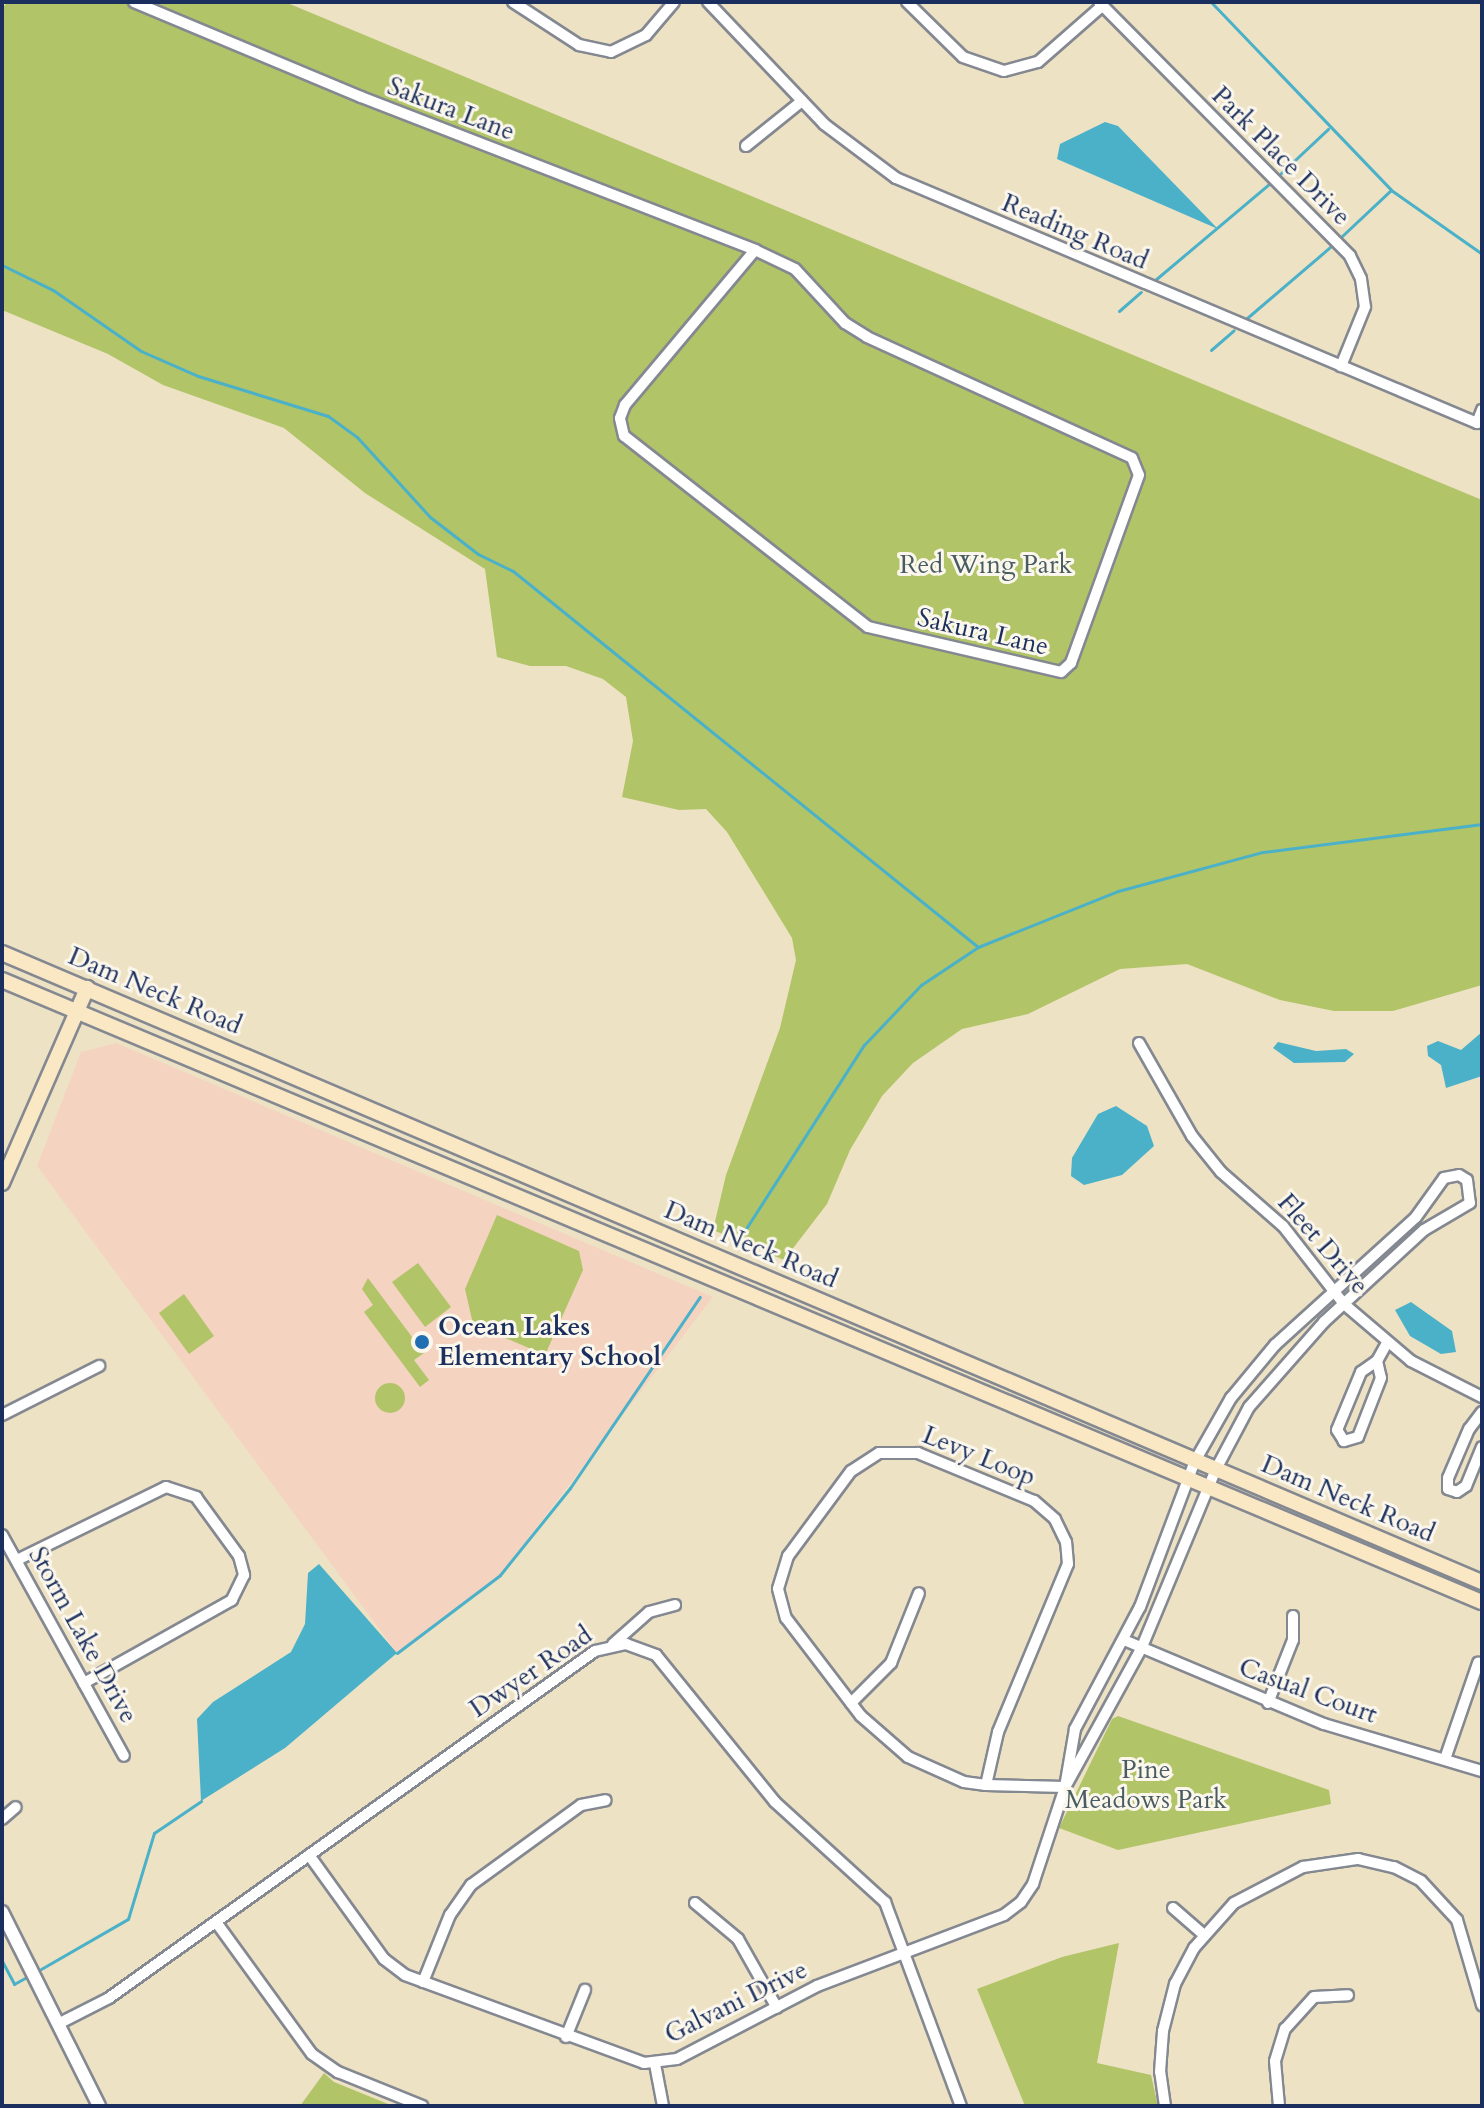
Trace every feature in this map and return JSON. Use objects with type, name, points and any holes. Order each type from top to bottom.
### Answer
[{"type":"main road","name":"Dam Neck Road","points":[[2,953],[1482,1582]]},
{"type":"main road","name":"Dam Neck Road","points":[[2,980],[1482,1602]]},
{"type":"main road","points":[[2,1183],[87,988]]},
{"type":"main road","points":[[436,1161],[446,1141]]},
{"type":"street","name":"Sakura Lane","points":[[134,2],[361,97],[755,250],[795,269],[845,323],[867,337],[1138,465],[1139,475],[1071,663],[1061,672],[868,627],[624,436],[620,418],[625,405],[755,250]]},
{"type":"street","points":[[513,2],[579,45],[611,52],[646,35],[674,2]]},
{"type":"street","name":"Reading Road","points":[[708,2],[851,148],[927,194],[1477,423],[1482,410]]},
{"type":"street","points":[[907,2],[963,57],[1004,71],[1038,62],[1100,4]]},
{"type":"street","name":"Park Place Drive","points":[[1100,4],[1350,256],[1361,279],[1365,307],[1341,366]]},
{"type":"street","points":[[746,146],[802,101]]},
{"type":"street","name":"Fleet Drive","points":[[1139,1043],[1192,1136],[1221,1172],[1283,1226],[1344,1304],[1387,1343],[1427,1371],[1482,1397]]},
{"type":"street","name":"Galvani Drive","points":[[309,1855],[384,1959],[423,1982],[630,2061],[655,2064],[677,2059],[777,2008],[906,1951],[1004,1915],[1021,1902],[1033,1884],[1065,1787],[1075,1729],[1124,1640],[1195,1461],[1249,1373],[1333,1291],[1416,1217],[1444,1178],[1459,1175],[1467,1180],[1472,1187],[1470,1203],[1426,1228],[1344,1304],[1256,1398],[1216,1469],[1141,1649],[1065,1787]]},
{"type":"street","points":[[1377,1361],[1381,1378],[1358,1437],[1344,1441],[1337,1430],[1359,1378],[1377,1361],[1387,1343]]},
{"type":"street","points":[[2,1415],[99,1366]]},
{"type":"street","points":[[1482,1412],[1469,1429],[1448,1478],[1448,1489],[1464,1489],[1482,1447]]},
{"type":"street","name":"Levy Loop","points":[[986,1785],[998,1732],[1068,1564],[1062,1530],[1034,1501],[906,1450],[879,1453],[851,1471],[788,1556],[778,1589],[786,1618],[851,1703],[908,1757],[945,1776],[986,1785],[1065,1787]]},
{"type":"street","points":[[17,1560],[142,1495],[175,1486],[196,1497],[239,1556],[244,1575],[232,1600],[84,1683]]},
{"type":"street","name":"Storm Lake Drive","points":[[2,1535],[124,1756]]},
{"type":"street","points":[[851,1703],[891,1663],[919,1593]]},
{"type":"street","points":[[613,1644],[649,1612],[675,1605]]},
{"type":"street","points":[[1268,1703],[1293,1640],[1293,1616]]},
{"type":"street","name":"Casual Court","points":[[1124,1640],[1268,1703],[1482,1771]]},
{"type":"street","name":"Dwyer Road","points":[[58,2024],[109,1998],[595,1651],[613,1644],[637,1646],[656,1655],[775,1802],[876,1889],[906,1951],[961,2106]]},
{"type":"street","points":[[1445,1759],[1478,1663]]},
{"type":"street","points":[[423,1982],[450,1915],[477,1879],[581,1805],[606,1800]]},
{"type":"street","points":[[2,1819],[16,1807]]},
{"type":"street","points":[[1165,2106],[1160,2052],[1168,2005],[1203,1934],[1234,1903],[1274,1879],[1321,1862],[1376,1862],[1409,1874],[1446,1904],[1465,1939],[1482,2005]]},
{"type":"street","points":[[695,1903],[738,1939],[777,2008]]},
{"type":"street","points":[[1173,1908],[1203,1934]]},
{"type":"street","points":[[2,1912],[95,2105]]},
{"type":"street","points":[[216,1922],[312,2054],[338,2072],[422,2106]]},
{"type":"street","points":[[566,2037],[585,1990]]},
{"type":"street","points":[[1279,2106],[1275,2061],[1285,2029],[1314,1997],[1348,1995]]},
{"type":"street","points":[[655,2064],[663,2106]]},
{"type":"shaded area","name":"Ocean Lakes Elementary School","points":[[116,1043],[713,1297],[500,1575],[397,1653],[37,1166],[81,1052]]},
{"type":"green space","name":"Red Wing Park","points":[[8,2],[285,2],[1482,500],[1482,985],[1393,1011],[1334,1011],[1280,1000],[1187,964],[1120,969],[1028,1014],[962,1029],[913,1063],[882,1096],[850,1150],[827,1204],[784,1260],[713,1230],[726,1175],[780,1028],[796,960],[792,938],[727,832],[706,809],[679,810],[622,797],[633,741],[626,697],[603,679],[566,666],[530,666],[497,657],[485,569],[365,493],[284,428],[163,385],[108,354],[2,310],[2,8]]},
{"type":"green space","points":[[497,1215],[579,1251],[583,1270],[545,1355],[473,1324],[465,1289]]},
{"type":"green space","points":[[418,1263],[451,1307],[425,1327],[392,1282]]},
{"type":"green space","points":[[368,1278],[424,1353],[414,1360],[429,1380],[420,1387],[364,1312],[373,1305],[362,1289]]},
{"type":"green space","points":[[184,1294],[214,1336],[189,1354],[159,1313]]},
{"type":"green space","points":[[390,1383],[401,1387],[405,1398],[401,1409],[390,1413],[379,1409],[375,1398],[379,1387]]},
{"type":"green space","name":"Pine Meadows Park","points":[[1118,1716],[1329,1790],[1331,1804],[1118,1850],[1059,1828],[1112,1719]]},
{"type":"green space","points":[[1119,1943],[1097,2063],[1151,2075],[1158,2106],[1025,2106],[977,1989],[1062,1957]]},
{"type":"green space","points":[[324,2073],[334,2082],[393,2106],[300,2106]]},
{"type":"water","points":[[1105,122],[1118,126],[1218,229],[1057,159],[1060,144]]},
{"type":"water","points":[[1482,1032],[1482,1076],[1446,1088],[1441,1065],[1428,1056],[1427,1046],[1438,1041],[1461,1050]]},
{"type":"water","points":[[1278,1042],[1316,1051],[1346,1049],[1354,1054],[1345,1062],[1294,1063],[1273,1048]]},
{"type":"water","points":[[1116,1106],[1147,1126],[1154,1146],[1122,1175],[1084,1185],[1071,1176],[1072,1158],[1098,1114]]},
{"type":"water","points":[[1411,1302],[1452,1331],[1456,1352],[1441,1354],[1410,1336],[1395,1310]]},
{"type":"water","points":[[319,1564],[397,1653],[285,1748],[201,1801],[197,1719],[213,1702],[291,1652],[305,1624],[308,1573]]},
{"type":"waterway","points":[[1211,2],[1391,190],[1482,254]]},
{"type":"waterway","points":[[1280,174],[1328,129]]},
{"type":"waterway","points":[[1155,280],[1270,183]]},
{"type":"waterway","points":[[1342,236],[1391,190]]},
{"type":"waterway","points":[[1247,318],[1330,247]]},
{"type":"waterway","points":[[2,265],[53,290],[141,351],[198,376],[328,416],[357,437],[430,517],[478,554],[513,571],[978,947]]},
{"type":"waterway","points":[[1119,311],[1141,292]]},
{"type":"waterway","points":[[1211,350],[1234,330]]},
{"type":"waterway","points":[[738,1241],[864,1045],[921,985],[978,947],[1118,891],[1263,852],[1482,824]]},
{"type":"waterway","points":[[397,1653],[500,1575],[570,1488],[700,1297]]},
{"type":"waterway","points":[[41,1969],[128,1919],[154,1833],[201,1801]]},
{"type":"waterway","points":[[2,1961],[14,1984],[25,1978]]},
{"type":"place","name":"Ocean Lakes Elementary School","points":[[422,1342]]}]
